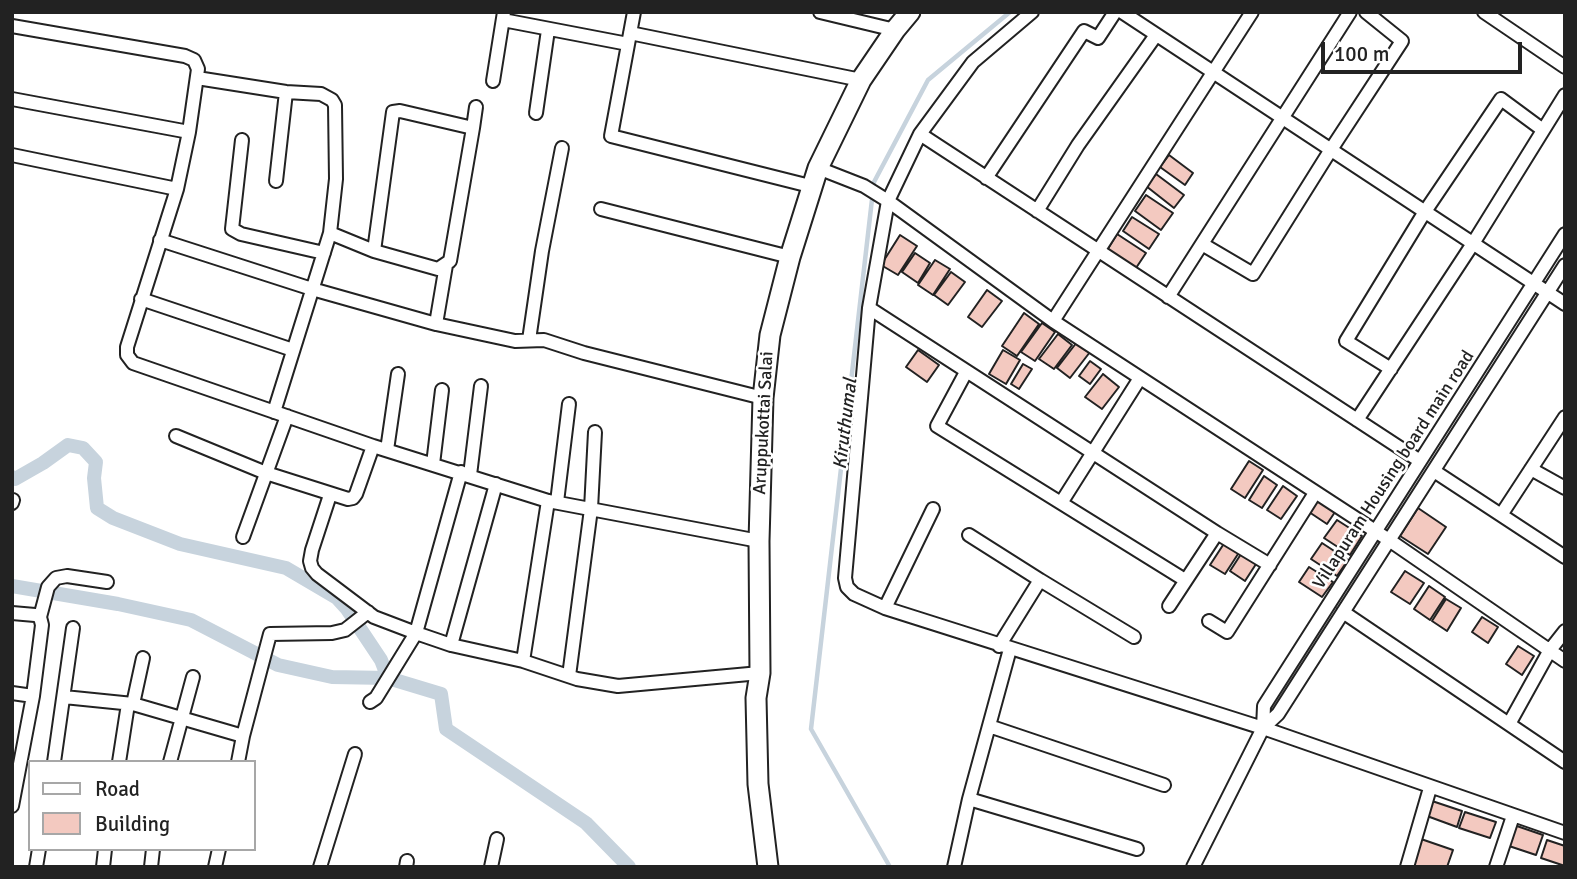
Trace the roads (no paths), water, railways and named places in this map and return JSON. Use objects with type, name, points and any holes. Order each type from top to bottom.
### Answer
[{"type":"main road","name":"Aruppukottai Salai","points":[[768,867],[758,784],[756,698],[760,673],[762,398],[770,335],[790,257],[818,168],[860,80],[910,12]]},
{"type":"main road","points":[[756,698],[748,747],[747,778],[756,867]]},
{"type":"street","points":[[634,12],[611,136],[814,187]]},
{"type":"street","points":[[820,12],[895,30]]},
{"type":"street","points":[[1032,12],[973,62],[920,134],[884,198],[869,308],[845,578],[847,587],[853,594],[885,608],[1263,728],[1565,833]]},
{"type":"street","points":[[986,178],[1084,31],[1098,38],[1115,12]]},
{"type":"street","points":[[1122,12],[1565,304]]},
{"type":"street","points":[[1053,321],[1252,12]]},
{"type":"street","points":[[1168,297],[1350,12]]},
{"type":"street","points":[[1202,244],[1253,274],[1402,41],[1366,12]]},
{"type":"street","points":[[1484,12],[1565,67]]},
{"type":"street","points":[[493,81],[504,16],[548,30],[629,39],[860,80]]},
{"type":"street","points":[[12,26],[185,56],[197,64],[189,132],[177,189],[127,347],[127,355],[133,363],[373,446],[553,501],[759,541]]},
{"type":"street","points":[[536,113],[548,30]]},
{"type":"street","points":[[1037,211],[1078,145],[1156,35]]},
{"type":"street","points":[[197,78],[286,92],[321,94],[332,100],[334,105],[335,179],[330,233],[293,351],[266,473],[243,537]]},
{"type":"street","points":[[276,181],[286,92]]},
{"type":"street","points":[[1357,420],[1472,245],[1565,94]]},
{"type":"street","points":[[12,99],[189,132]]},
{"type":"street","points":[[1391,369],[1346,341],[1424,213],[1501,99],[1543,130]]},
{"type":"street","points":[[330,233],[374,251],[438,269],[446,265],[453,252],[475,107]]},
{"type":"street","points":[[374,251],[393,113],[400,111],[473,128]]},
{"type":"street","points":[[920,134],[1420,461]]},
{"type":"street","points":[[242,140],[232,229],[241,234],[324,253]]},
{"type":"street","points":[[529,340],[542,251],[562,148]]},
{"type":"street","points":[[12,155],[177,189]]},
{"type":"street","points":[[818,168],[864,186],[884,198],[1053,321],[1375,531],[1565,661]]},
{"type":"street","points":[[601,209],[790,257]]},
{"type":"street","name":"Villapuram Housing board main road","points":[[1263,728],[1264,706],[1565,234]]},
{"type":"street","points":[[160,240],[312,289],[436,324],[515,341],[544,340],[584,353],[762,398]]},
{"type":"street","points":[[436,324],[446,265]]},
{"type":"street","name":"Villapuram Housing board main road","points":[[1194,867],[1263,728],[1278,714],[1565,265]]},
{"type":"street","points":[[141,299],[293,351]]},
{"type":"street","points":[[869,308],[1091,454],[1270,565]]},
{"type":"street","points":[[966,372],[937,426],[1185,580]]},
{"type":"street","points":[[387,450],[398,374]]},
{"type":"street","points":[[1061,503],[1140,378]]},
{"type":"street","points":[[370,702],[376,698],[416,633],[466,474],[481,386]]},
{"type":"street","points":[[433,464],[442,390]]},
{"type":"street","points":[[523,661],[569,404]]},
{"type":"street","points":[[1501,515],[1565,417]]},
{"type":"street","points":[[569,676],[591,509],[595,432]]},
{"type":"street","points":[[176,436],[266,473],[330,495],[353,498],[373,446]]},
{"type":"street","points":[[1531,468],[1565,488]]},
{"type":"street","points":[[1434,471],[1565,557]]},
{"type":"street","points":[[451,645],[496,484]]},
{"type":"street","points":[[1209,621],[1227,632],[1315,493]]},
{"type":"street","points":[[330,495],[310,561],[312,568],[364,616],[451,645],[523,661],[569,676],[618,685],[760,673]]},
{"type":"street","points":[[885,608],[933,509]]},
{"type":"street","points":[[1169,606],[1217,533]]},
{"type":"street","points":[[969,535],[1134,637]]},
{"type":"street","points":[[12,806],[33,696],[42,625],[40,617],[48,587],[61,576],[107,582]]},
{"type":"street","points":[[954,867],[989,726],[1005,647],[1040,580]]},
{"type":"street","points":[[1343,612],[1565,762]]},
{"type":"street","points":[[12,614],[40,617]]},
{"type":"street","points":[[238,760],[272,633],[320,634],[345,630],[364,616]]},
{"type":"street","points":[[54,760],[74,628]]},
{"type":"street","points":[[1509,724],[1550,650],[1565,631]]},
{"type":"street","points":[[119,760],[130,704],[143,658]]},
{"type":"street","points":[[170,760],[193,677]]},
{"type":"street","points":[[12,693],[33,696]]},
{"type":"street","points":[[64,697],[130,704],[243,736]]},
{"type":"street","points":[[989,726],[1164,785]]},
{"type":"street","points":[[320,867],[355,754]]},
{"type":"street","points":[[1407,867],[1430,788]]},
{"type":"street","points":[[969,799],[1137,849]]},
{"type":"street","points":[[1496,867],[1513,816]]},
{"type":"street","points":[[491,867],[497,839]]},
{"type":"waterway","name":"Kiruthumal","points":[[890,867],[811,729],[874,182],[928,80],[1010,12]]},
{"type":"waterway","points":[[12,477],[15,479],[68,445],[83,448],[96,462],[94,478],[97,508],[113,518],[180,544],[286,568],[337,598],[381,660],[388,678],[441,694],[446,729],[586,823],[629,867]]},
{"type":"waterway","points":[[12,586],[191,620],[278,665],[332,677],[388,678]]}]
